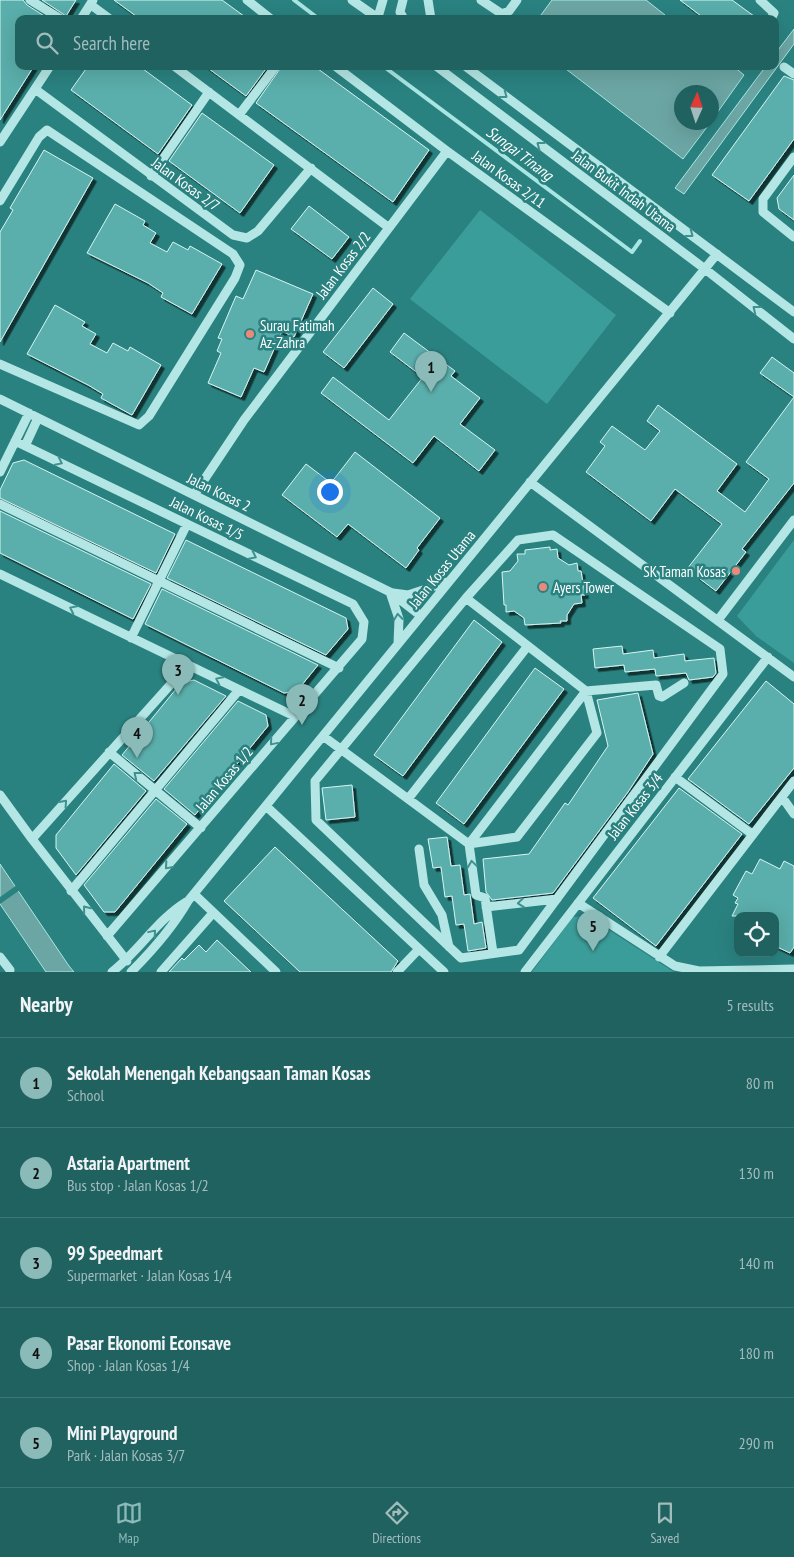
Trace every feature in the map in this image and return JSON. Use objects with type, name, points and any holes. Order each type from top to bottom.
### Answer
[{"type":"street","points":[[30,0],[54,15]]},
{"type":"street","points":[[247,0],[266,15]]},
{"type":"street","points":[[352,0],[374,15]]},
{"type":"street","points":[[380,15],[383,0]]},
{"type":"street","points":[[402,15],[400,12],[403,0]]},
{"type":"street","points":[[428,0],[430,15]]},
{"type":"street","points":[[480,0],[502,14],[509,11],[517,0]]},
{"type":"street","points":[[760,0],[771,15]]},
{"type":"street","points":[[84,15],[92,2],[106,15]]},
{"type":"street","points":[[784,67],[794,74]]},
{"type":"street","points":[[0,142],[48,70]]},
{"type":"street","points":[[179,70],[388,227]]},
{"type":"street","points":[[239,115],[273,70]]},
{"type":"street","name":"Jalan Kosas 2/11","points":[[340,70],[447,151],[670,313]]},
{"type":"street","name":"Jalan Bukit Indah Utama","points":[[441,70],[705,269],[794,339]]},
{"type":"street","name":"Jalan Bukit Indah Utama","points":[[470,70],[794,312]]},
{"type":"street","name":"Jalan Kosas 2/7","points":[[35,90],[233,235],[247,238],[258,231],[311,168]]},
{"type":"street","points":[[151,176],[209,92]]},
{"type":"street","points":[[0,201],[38,137],[47,130],[233,254],[240,265],[235,278],[149,416],[139,425],[126,421],[0,364]]},
{"type":"street","name":"Jalan Kosas 2/2","points":[[194,495],[244,420],[447,151]]},
{"type":"street","points":[[794,157],[763,199],[763,212],[794,236]]},
{"type":"street","name":"Jalan Kosas Utama","points":[[131,972],[164,935],[191,897],[717,254]]},
{"type":"street","name":"Jalan Kosas 2","points":[[0,400],[390,592],[421,616]]},
{"type":"street","points":[[0,472],[29,413]]},
{"type":"street","points":[[25,446],[38,418]]},
{"type":"street","name":"Jalan Kosas 1/5","points":[[15,441],[353,604],[364,622],[362,639]]},
{"type":"street","points":[[530,482],[794,678]]},
{"type":"street","points":[[0,504],[339,668]]},
{"type":"street","points":[[718,620],[794,520]]},
{"type":"street","points":[[132,638],[187,524]]},
{"type":"street","points":[[553,535],[720,649],[723,674],[519,950],[461,958],[316,820],[315,781],[466,598],[518,540],[553,535]]},
{"type":"street","points":[[0,574],[294,716]]},
{"type":"street","points":[[398,644],[399,619],[390,592],[408,595],[450,581]]},
{"type":"street","points":[[323,736],[469,844],[517,837],[597,733],[586,691],[466,598]]},
{"type":"street","name":"Jalan Kosas 1/2","points":[[107,936],[202,828],[294,716],[339,668],[362,639]]},
{"type":"street","points":[[408,800],[527,647]]},
{"type":"street","name":"Jalan Kosas 3/4","points":[[525,972],[768,657]]},
{"type":"street","points":[[32,839],[188,665]]},
{"type":"street","points":[[493,953],[485,898],[476,895],[469,844],[586,691],[656,685],[659,696],[662,697],[684,683]]},
{"type":"street","points":[[71,891],[239,690]]},
{"type":"street","points":[[109,752],[202,828]]},
{"type":"street","points":[[675,777],[752,834]]},
{"type":"street","points":[[660,958],[794,781]]},
{"type":"street","points":[[0,794],[71,891],[107,936],[123,963]]},
{"type":"street","points":[[782,797],[794,814]]},
{"type":"street","points":[[266,806],[444,972]]},
{"type":"street","points":[[420,848],[424,885],[442,915],[449,947]]},
{"type":"street","points":[[191,897],[213,914],[276,972]]},
{"type":"street","name":"Jalan Kosas Utama","points":[[112,972],[123,963],[170,912],[191,897]]},
{"type":"street","points":[[486,907],[556,899]]},
{"type":"street","points":[[578,903],[660,958],[676,966],[698,972],[794,969]]},
{"type":"street","points":[[161,972],[213,914]]},
{"type":"street","points":[[397,972],[419,949]]},
{"type":"street","points":[[0,957],[10,970]]},
{"type":"green space","points":[[480,210],[616,315],[547,404],[410,299]]},
{"type":"green space","points":[[794,540],[794,663],[756,636],[737,616]]},
{"type":"green space","points":[[587,916],[674,972],[532,972],[573,917]]},
{"type":"water","points":[[552,0],[646,0],[665,15],[541,15]]},
{"type":"water","points":[[794,29],[794,44],[779,64],[779,49]]},
{"type":"water","points":[[567,70],[738,70],[744,75],[719,110],[719,85],[674,85],[674,130],[705,130],[683,159]]},
{"type":"water","points":[[763,70],[775,70],[684,194],[675,188]]},
{"type":"water","points":[[0,864],[74,972],[46,972],[0,904]]},
{"type":"pier","points":[[17,885],[20,890],[0,904],[0,897]]},
{"type":"building","points":[[0,0],[23,0],[27,5],[43,15],[15,15],[15,70],[31,70],[0,120]]},
{"type":"building","points":[[42,0],[76,0],[67,15]]},
{"type":"building","points":[[114,0],[222,0],[243,15],[135,15]]},
{"type":"building","points":[[680,0],[732,0],[753,15],[700,15]]},
{"type":"building","points":[[85,70],[144,70],[192,105],[158,154],[71,90]]},
{"type":"building","points":[[210,70],[265,70],[246,96]]},
{"type":"building","points":[[279,70],[319,70],[429,150],[393,202],[256,103]]},
{"type":"building","points":[[784,76],[794,80],[794,139],[749,201],[712,175]]},
{"type":"building","points":[[202,113],[274,165],[240,213],[169,161]]},
{"type":"building","points":[[44,150],[93,178],[0,342],[0,232],[13,210],[10,208]]},
{"type":"building","points":[[794,175],[794,220],[779,209],[777,198]]},
{"type":"building","points":[[115,204],[145,221],[143,225],[156,233],[150,243],[167,252],[173,242],[188,250],[190,246],[222,264],[192,314],[161,297],[163,293],[148,283],[87,253]]},
{"type":"building","points":[[309,206],[349,237],[332,259],[291,229]]},
{"type":"building","name":"Surau Fatimah Az-Zahra","points":[[256,270],[313,294],[294,337],[282,331],[264,372],[254,368],[241,397],[208,383],[221,353],[217,351],[222,339],[218,338],[236,296],[243,299]]},
{"type":"building","points":[[373,288],[393,304],[344,368],[323,352]]},
{"type":"building","points":[[55,305],[85,322],[82,326],[96,334],[90,344],[107,353],[113,343],[128,351],[130,347],[161,365],[132,415],[101,398],[103,394],[88,385],[27,354]]},
{"type":"building","points":[[404,333],[455,371],[451,376],[480,398],[460,424],[495,450],[479,471],[434,436],[413,463],[321,393],[333,377],[389,420],[423,377],[390,352]]},
{"type":"building","points":[[772,357],[794,373],[794,397],[760,373]]},
{"type":"building","points":[[794,397],[794,483],[742,549],[746,552],[716,591],[687,569],[722,524],[675,489],[651,521],[586,472],[605,446],[600,442],[612,426],[645,450],[660,431],[647,421],[658,405],[737,464],[717,491],[745,512],[769,479],[746,462]]},
{"type":"building","points":[[355,452],[440,518],[417,548],[419,550],[406,568],[348,524],[337,537],[282,495],[306,464],[331,483]]},
{"type":"building","points":[[24,460],[175,534],[156,573],[0,498],[0,490],[13,463]]},
{"type":"building","points":[[0,511],[151,584],[133,619],[0,553]]},
{"type":"building","points":[[186,540],[346,618],[348,629],[326,655],[167,578]]},
{"type":"building","name":"Ayers Tower","points":[[550,547],[550,550],[557,549],[558,558],[569,565],[577,563],[578,571],[581,571],[585,595],[581,595],[582,603],[574,604],[567,615],[567,621],[525,625],[524,618],[514,611],[506,612],[502,572],[510,571],[518,561],[517,554],[525,554],[525,550]]},
{"type":"building","points":[[162,589],[318,665],[297,691],[284,693],[145,624]]},
{"type":"building","points":[[474,620],[502,642],[403,776],[374,755]]},
{"type":"building","points":[[622,646],[623,654],[653,650],[654,658],[684,654],[685,661],[714,658],[716,673],[713,677],[689,680],[686,673],[656,676],[655,669],[625,672],[624,665],[595,668],[593,649]]},
{"type":"building","points":[[535,668],[564,689],[464,824],[436,803]]},
{"type":"building","points":[[194,680],[226,696],[154,781],[122,755],[181,683]]},
{"type":"building","points":[[766,681],[794,704],[794,768],[749,824],[688,779]]},
{"type":"building","points":[[638,693],[653,754],[628,792],[553,893],[492,900],[486,892],[483,859],[529,854],[565,803],[568,805],[608,746],[597,700]]},
{"type":"building","points":[[238,701],[266,715],[268,726],[195,815],[164,789]]},
{"type":"building","points":[[114,764],[146,791],[76,875],[56,848],[56,835]]},
{"type":"building","points":[[352,785],[355,817],[326,820],[322,788]]},
{"type":"building","points":[[679,788],[742,834],[656,946],[593,898]]},
{"type":"building","points":[[156,799],[187,824],[115,912],[104,912],[84,885]]},
{"type":"building","points":[[447,837],[451,866],[460,865],[464,895],[470,894],[474,924],[482,922],[486,948],[468,951],[464,924],[456,925],[452,896],[445,897],[441,867],[433,868],[428,839]]},
{"type":"building","points":[[275,847],[398,961],[391,972],[300,972],[224,901]]},
{"type":"building","points":[[760,859],[780,869],[784,861],[794,866],[794,947],[790,953],[779,948],[779,912],[734,912],[738,904],[735,903],[738,898],[733,895],[746,871],[752,874]]},
{"type":"building","points":[[217,940],[251,972],[169,972],[182,958],[184,960],[199,945],[206,952]]},
{"type":"waterway","name":"Sungai Tinang","points":[[294,0],[314,15]]},
{"type":"waterway","name":"Sungai Tinang","points":[[388,70],[632,252],[640,241]]},
{"type":"place","name":"Surau Fatimah Az-Zahra","points":[[250,334]]},
{"type":"place","name":"Sekolah Menengah Kebangsaan Taman Kosas","points":[[431,392]]},
{"type":"place","name":"SK Taman Kosas","points":[[736,571]]},
{"type":"place","name":"Ayers Tower","points":[[543,587]]},
{"type":"place","name":"99 Speedmart","points":[[178,695]]},
{"type":"place","name":"Astaria Apartment","points":[[302,725]]},
{"type":"place","name":"Pasar Ekonomi Econsave","points":[[137,758]]},
{"type":"place","name":"Mini Playground","points":[[593,951]]}]
